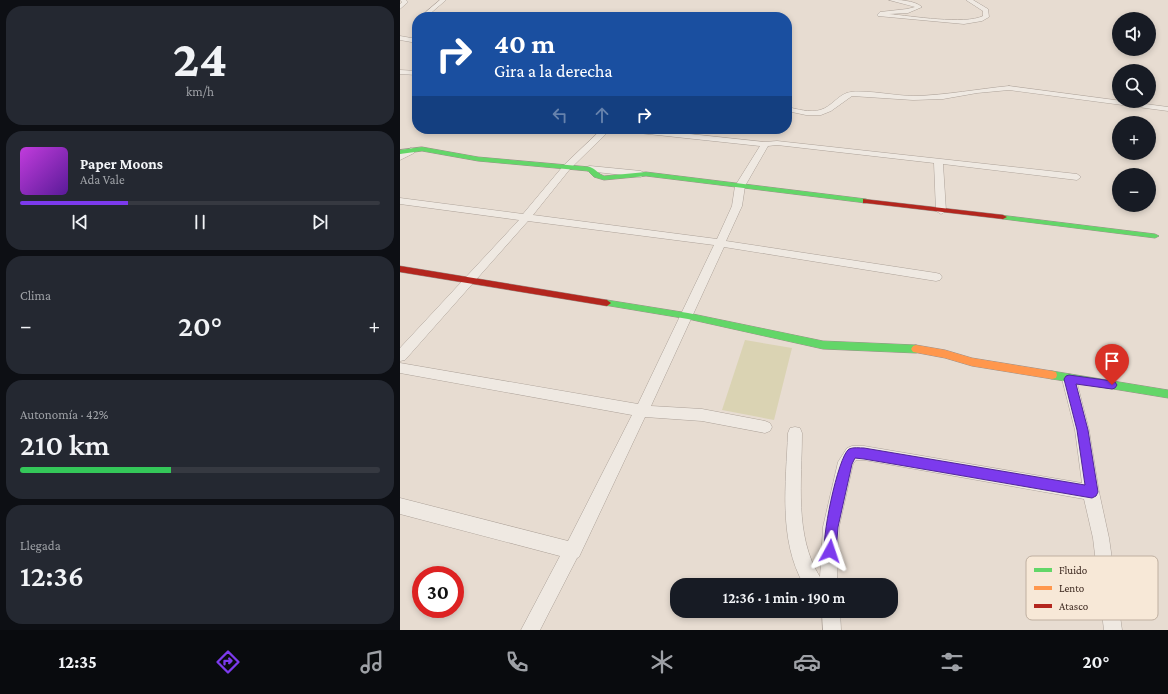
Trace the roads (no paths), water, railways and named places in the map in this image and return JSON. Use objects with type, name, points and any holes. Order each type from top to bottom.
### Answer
[{"type":"street","points":[[400,7],[405,2],[403,0]]},
{"type":"street","points":[[429,12],[443,0]]},
{"type":"street","points":[[892,0],[916,4],[919,7],[908,11],[882,13],[880,15],[881,16],[964,22],[980,20],[986,17],[986,10],[969,0]]},
{"type":"street","points":[[402,37],[412,40]]},
{"type":"street","points":[[400,72],[412,72]]},
{"type":"street","points":[[792,110],[811,113],[824,112],[845,96],[851,94],[913,98],[943,97],[977,91],[1009,88],[1168,109]]},
{"type":"street","points":[[400,356],[513,233],[566,166],[601,134]]},
{"type":"street","points":[[668,134],[765,144],[785,144],[1077,177]]},
{"type":"street","points":[[530,630],[573,551],[688,316],[737,206],[740,186],[765,144]]},
{"type":"street","points":[[400,152],[422,149],[432,150],[478,159],[590,169],[598,177],[610,179],[620,176],[646,174],[1155,236]]},
{"type":"street","points":[[400,158],[411,151]]},
{"type":"street","points":[[938,162],[941,211]]},
{"type":"street","points":[[400,201],[720,243],[936,277]]},
{"type":"street","points":[[400,269],[688,316],[823,345],[910,348],[945,354],[972,362],[1168,394]]},
{"type":"street","points":[[400,368],[642,411],[702,415],[766,428]]},
{"type":"street","points":[[1069,379],[1082,430],[1103,556]]},
{"type":"street","points":[[795,433],[794,529],[798,551],[811,578]]},
{"type":"street","points":[[828,578],[831,527],[846,462],[852,453],[864,453],[1092,492]]},
{"type":"street","points":[[400,506],[573,551]]},
{"type":"street","points":[[831,618],[832,630]]},
{"type":"street","points":[[1112,620],[1113,630]]}]
